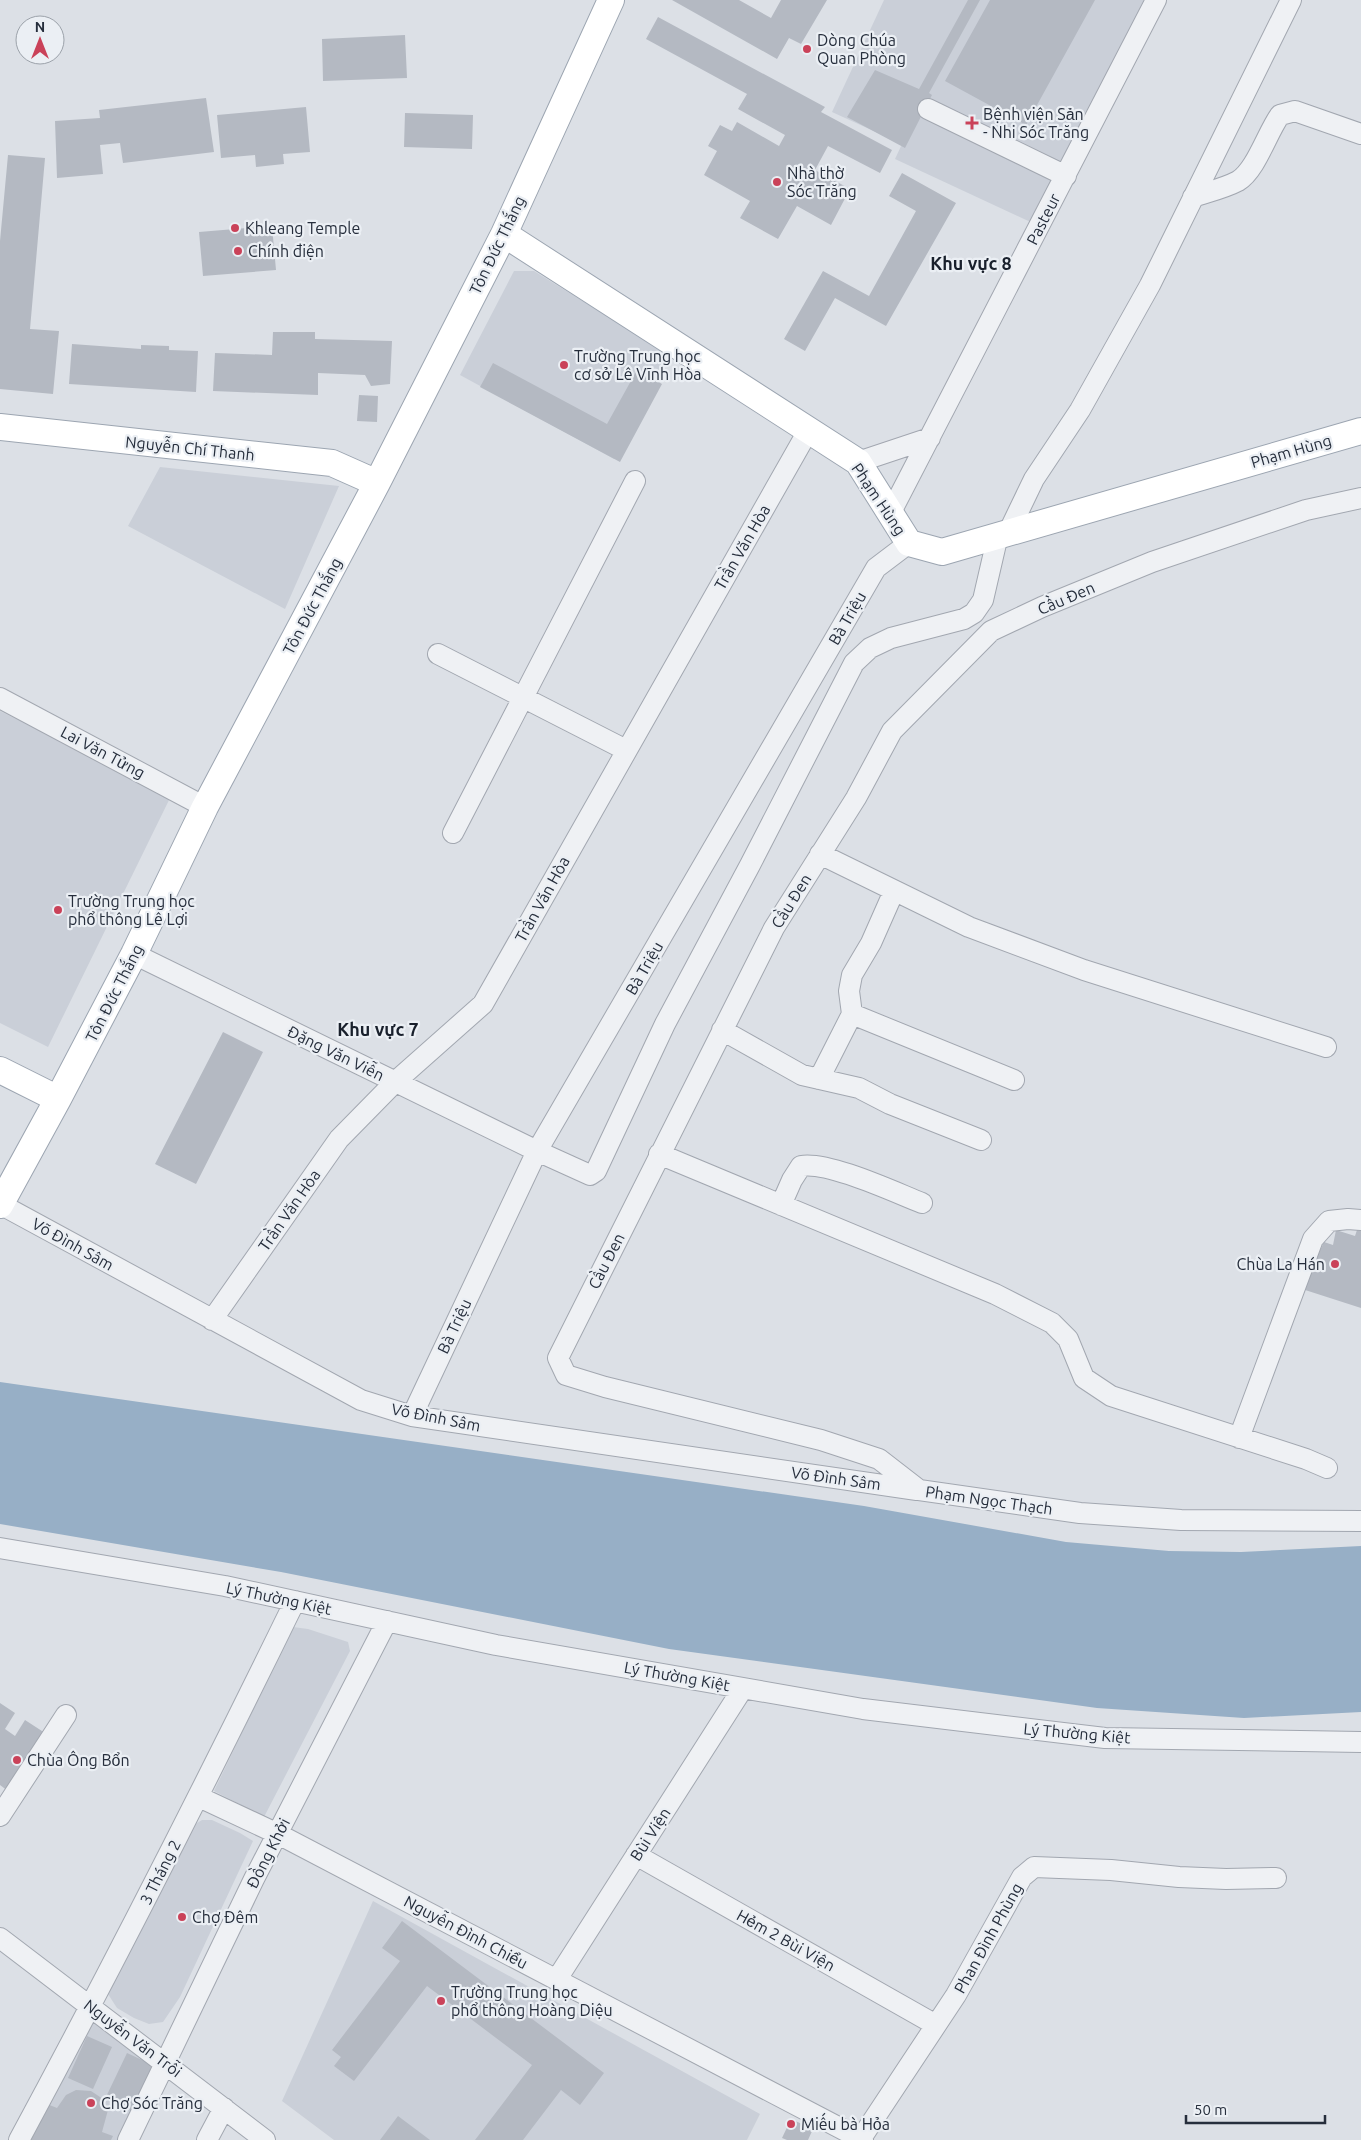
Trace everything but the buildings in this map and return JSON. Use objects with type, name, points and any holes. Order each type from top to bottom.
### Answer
[{"type":"main road","name":"Tôn Đức Thắng","points":[[0,1204],[58,1099],[134,954],[205,807],[377,483],[504,234],[611,0]]},
{"type":"main road","name":"Phạm Hùng","points":[[504,234],[858,462],[909,543],[942,552],[1361,431]]},
{"type":"main road","name":"Nguyễn Chí Thanh","points":[[0,427],[332,463],[377,483]]},
{"type":"main road","points":[[0,1070],[58,1099]]},
{"type":"street","name":"Pasteur","points":[[890,514],[1156,0]]},
{"type":"street","points":[[1003,534],[1034,479],[1080,410],[1140,301],[1291,0]]},
{"type":"street","points":[[928,109],[1066,176]]},
{"type":"street","points":[[1193,196],[1239,180],[1256,162],[1270,128],[1280,115],[1296,111],[1361,134]]},
{"type":"street","name":"Trần Văn Hòa","points":[[212,1320],[339,1139],[395,1082],[483,1004],[808,431]]},
{"type":"street","points":[[858,462],[930,438]]},
{"type":"street","points":[[453,834],[635,480]]},
{"type":"street","name":"Cầu Đen","points":[[558,1358],[774,928],[856,798],[892,731],[991,631],[1042,607],[1152,562],[1306,510],[1361,498]]},
{"type":"street","name":"Đặng Văn Viễn","points":[[134,954],[537,1152],[581,1173],[590,1175],[596,1171],[664,1024],[750,865],[854,663],[870,648],[890,638],[964,619],[974,613],[983,600],[1003,534]]},
{"type":"street","name":"Bà Triệu","points":[[412,1416],[537,1152],[876,568],[909,543]]},
{"type":"street","points":[[438,654],[626,750]]},
{"type":"street","name":"Lai Văn Tửng","points":[[0,698],[205,807]]},
{"type":"street","points":[[820,854],[969,928],[1084,970],[1326,1046]]},
{"type":"street","points":[[819,1079],[852,1014],[849,991],[852,976],[870,943],[894,891]]},
{"type":"street","points":[[852,1014],[1014,1080]]},
{"type":"street","points":[[722,1030],[802,1075],[859,1088],[890,1104],[981,1140]]},
{"type":"street","points":[[659,1154],[995,1294],[1052,1323],[1068,1339],[1084,1378],[1111,1396],[1327,1468]]},
{"type":"street","points":[[781,1205],[792,1180],[801,1166],[807,1165],[825,1166],[922,1203]]},
{"type":"street","name":"Võ Đình Sâm","points":[[0,1204],[361,1400],[412,1416],[918,1490]]},
{"type":"street","points":[[1239,1438],[1313,1239],[1329,1221],[1361,1220]]},
{"type":"street","name":"Phạm Ngọc Thạch","points":[[558,1358],[566,1375],[605,1387],[821,1440],[879,1459],[918,1490],[1080,1513],[1181,1520],[1361,1521]]},
{"type":"street","name":"Lý Thường Kiệt","points":[[0,1548],[225,1586],[496,1645],[863,1709],[1105,1738],[1361,1742]]},
{"type":"street","name":"3 Tháng 2","points":[[19,2140],[199,1797],[296,1602]]},
{"type":"street","name":"Đồng Khởi","points":[[128,2140],[278,1834],[387,1621]]},
{"type":"street","name":"Bùi Viện","points":[[557,1980],[743,1688]]},
{"type":"street","points":[[0,1816],[66,1715]]},
{"type":"street","name":"Nguyễn Đình Chiểu","points":[[199,1797],[278,1834],[861,2140]]},
{"type":"street","name":"Hẻm 2 Bùi Viện","points":[[636,1856],[936,2025]]},
{"type":"street","name":"Phan Đình Phùng","points":[[861,2140],[956,1995],[1022,1877],[1034,1866],[1111,1870],[1179,1877],[1276,1878]]},
{"type":"street","name":"Nguyễn Văn Trỗi","points":[[0,1938],[265,2140]]},
{"type":"street","points":[[207,2140],[224,2108]]},
{"type":"shaded area","name":"Bệnh viện Sản - Nhi Sóc Trăng","points":[[884,0],[1144,0],[1039,226],[895,159],[902,144],[832,112]]},
{"type":"shaded area","name":"Trường Trung học cơ sở Lê Vĩnh Hòa","points":[[514,271],[534,271],[668,354],[614,459],[460,375]]},
{"type":"shaded area","points":[[160,467],[339,486],[285,609],[128,526]]},
{"type":"shaded area","name":"Trường Trung học phổ thông Lê Lợi","points":[[0,711],[171,796],[48,1047],[0,1023]]},
{"type":"shaded area","points":[[293,1627],[308,1629],[348,1642],[350,1651],[264,1817],[214,1791]]},
{"type":"shaded area","name":"Chợ Đêm","points":[[202,1820],[212,1820],[253,1841],[180,1997],[163,2022],[149,2024],[117,2008],[108,1994],[192,1826]]},
{"type":"shaded area","name":"Trường Trung học phổ thông Hoàng Diệu","points":[[373,1901],[760,2114],[747,2140],[334,2140],[282,2101]]},
{"type":"shaded area","name":"Chợ Sóc Trăng","points":[[89,2014],[159,2066],[122,2140],[22,2140]]},
{"type":"water","points":[[0,1382],[864,1506],[1066,1542],[1169,1551],[1241,1552],[1361,1546],[1361,1712],[1244,1718],[1097,1708],[669,1649],[281,1572],[0,1524]]},
{"type":"place","name":"Dòng Chúa Quan Phòng","points":[[807,49]]},
{"type":"place","name":"Bệnh viện Sản - Nhi Sóc Trăng","points":[[972,123]]},
{"type":"place","name":"Nhà thờ Sóc Trăng","points":[[777,182]]},
{"type":"place","name":"Khleang Temple","points":[[235,228]]},
{"type":"place","name":"Chính điện","points":[[238,251]]},
{"type":"place","name":"Trường Trung học cơ sở Lê Vĩnh Hòa","points":[[564,365]]},
{"type":"place","name":"Trường Trung học phổ thông Lê Lợi","points":[[58,910]]},
{"type":"place","name":"Chùa La Hán","points":[[1335,1264]]},
{"type":"place","name":"Chùa Ông Bổn","points":[[17,1760]]},
{"type":"place","name":"Chợ Đêm","points":[[182,1917]]},
{"type":"place","name":"Trường Trung học phổ thông Hoàng Diệu","points":[[441,2001]]},
{"type":"place","name":"Chợ Sóc Trăng","points":[[91,2103]]},
{"type":"place","name":"Miếu bà Hỏa","points":[[791,2124]]},
{"type":"district","name":"Khu vực 8","points":[[971,263]]},
{"type":"district","name":"Khu vực 7","points":[[378,1029]]}]
